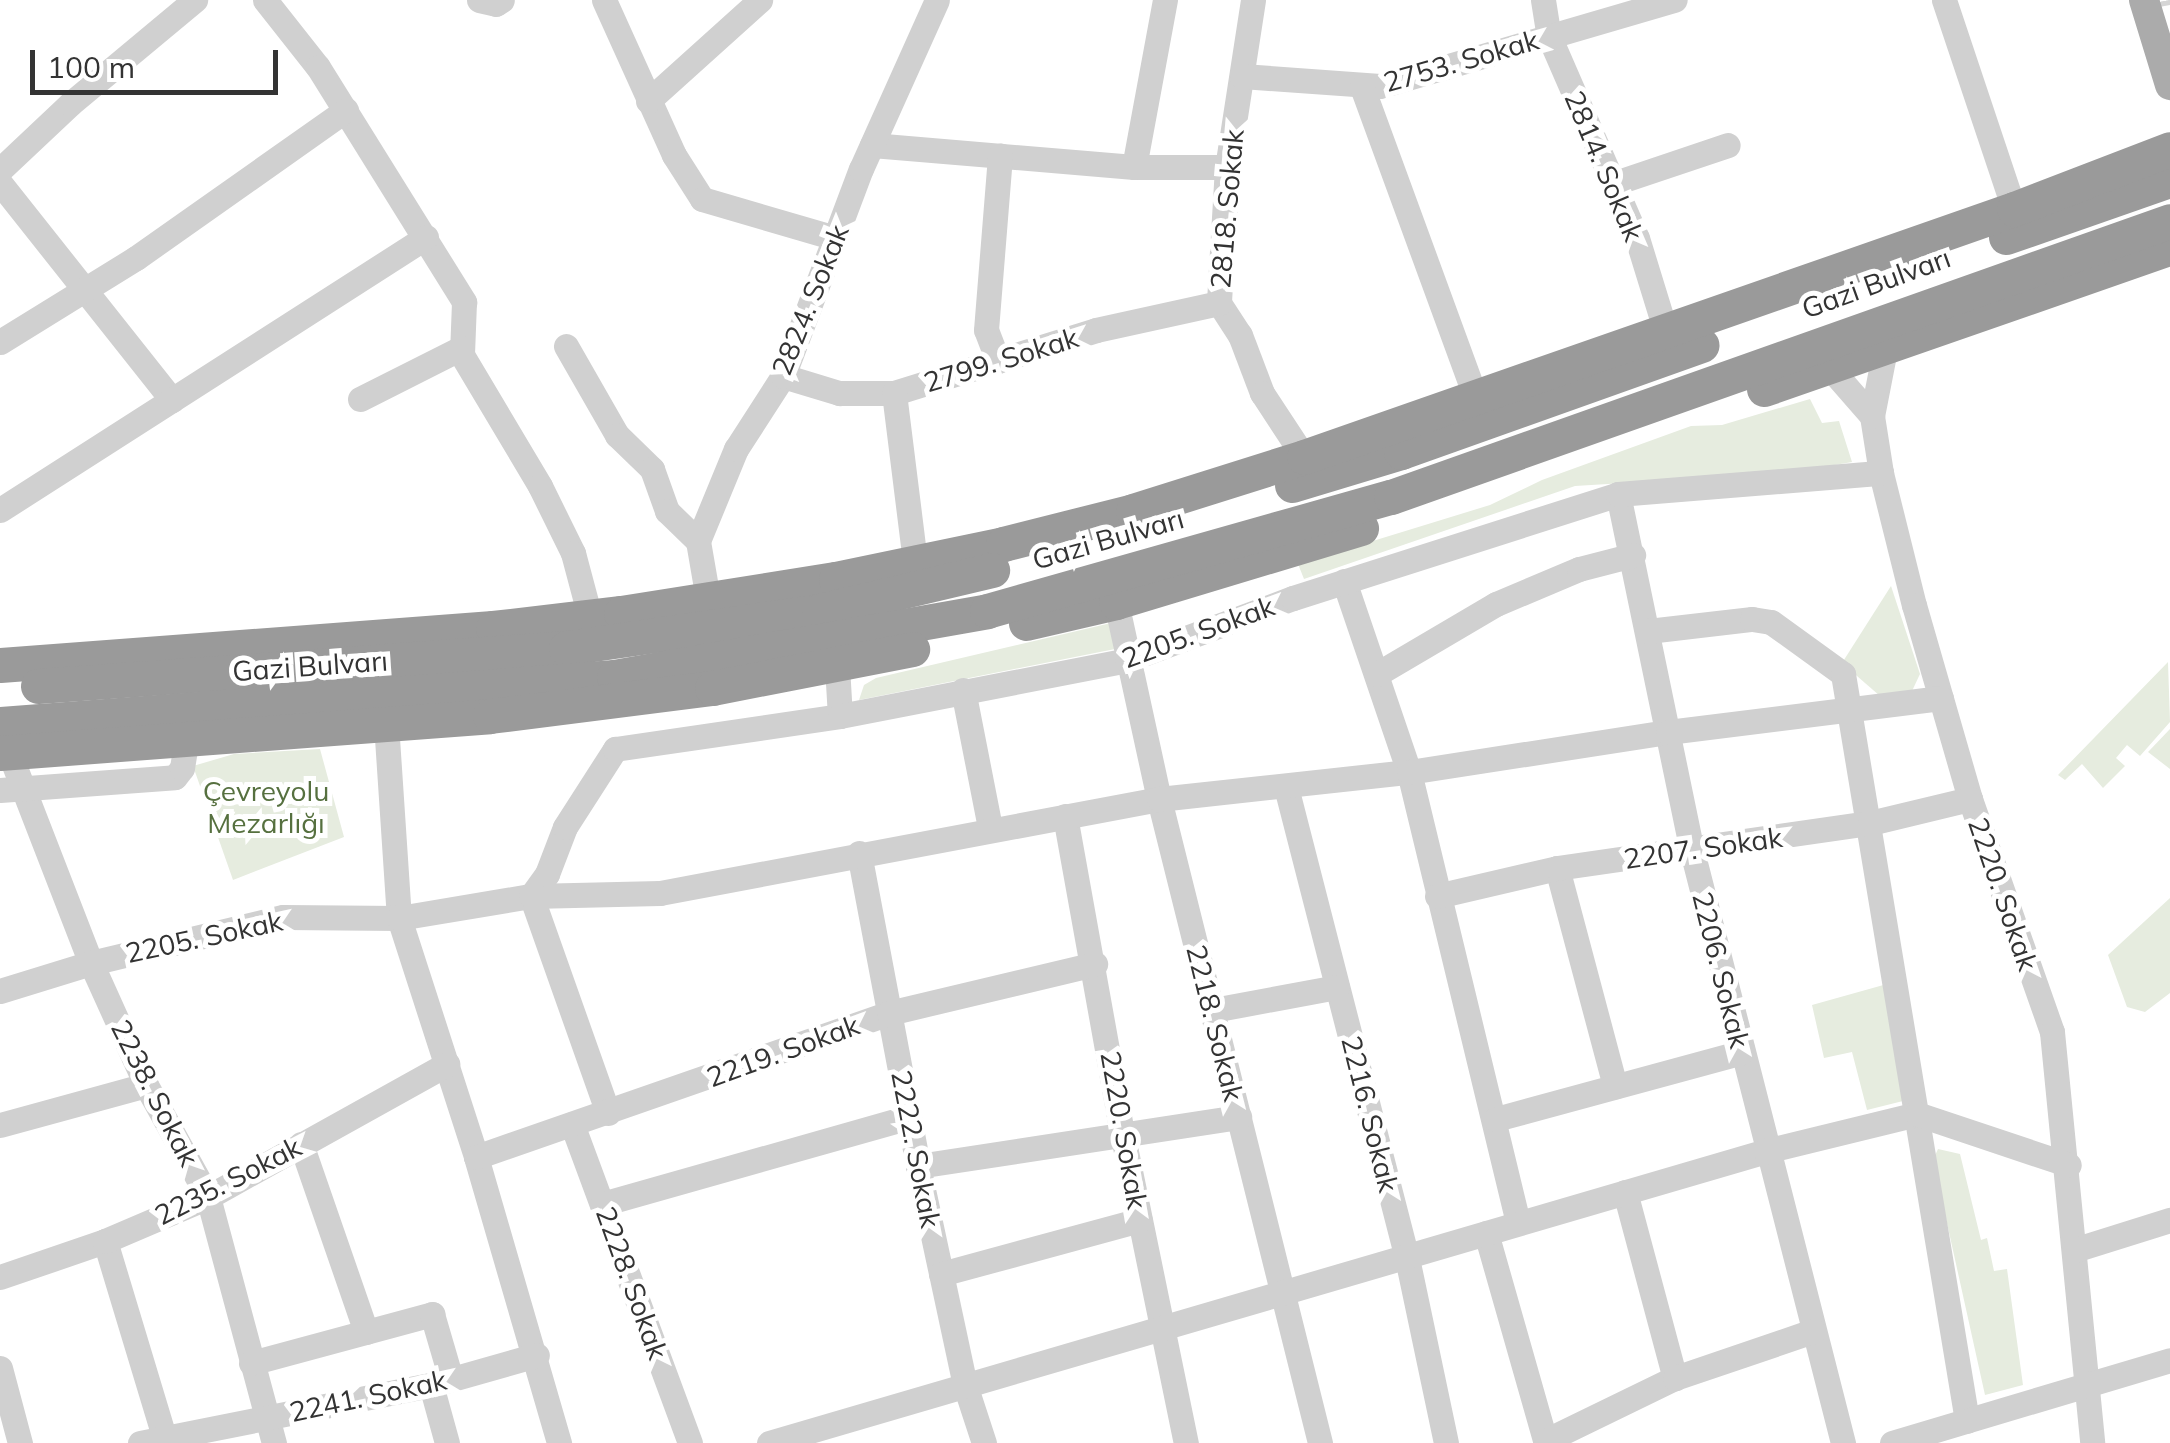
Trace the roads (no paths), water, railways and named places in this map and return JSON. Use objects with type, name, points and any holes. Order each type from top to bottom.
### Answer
[{"type":"highway","points":[[0,665],[493,628],[590,617],[915,562],[1133,511],[1304,457],[1666,332],[2014,209],[2170,149]]},
{"type":"highway","name":"Gazi Bulvarı","points":[[0,689],[566,648],[819,611],[1067,552],[1401,452],[2170,180]]},
{"type":"highway","name":"Gazi Bulvarı","points":[[3,743],[614,677],[987,611],[1391,497],[2170,220]]},
{"type":"highway","points":[[3,743],[187,738],[527,712],[712,688],[837,666],[1116,602],[1282,555],[2170,248]]},
{"type":"highway","points":[[1304,457],[1401,452],[1474,396]]},
{"type":"highway","points":[[1426,506],[1486,464],[1558,460]]},
{"type":"main road","points":[[2144,0],[2164,52],[2170,86]]},
{"type":"main road","points":[[2052,290],[2170,263]]},
{"type":"street","points":[[265,0],[346,110],[464,302],[461,348],[572,553],[590,617]]},
{"type":"street","points":[[479,0],[496,4],[502,0]]},
{"type":"street","points":[[604,0],[648,102],[702,199],[835,238]]},
{"type":"street","points":[[648,102],[760,0]]},
{"type":"street","name":"2824. Sokak","points":[[698,542],[736,449],[782,376],[872,145],[936,0]]},
{"type":"street","points":[[1134,167],[1166,0]]},
{"type":"street","name":"2818. Sokak","points":[[1253,0],[1228,167],[1219,302],[1240,335],[1262,393],[1304,457]]},
{"type":"street","name":"2814. Sokak","points":[[1542,0],[1549,36],[1637,238],[1666,332]]},
{"type":"street","name":"2753. Sokak","points":[[1242,76],[1380,86],[1674,0]]},
{"type":"street","points":[[1944,0],[2014,209]]},
{"type":"street","points":[[0,170],[178,5]]},
{"type":"street","points":[[1362,87],[1474,396]]},
{"type":"street","points":[[0,342],[84,290],[346,110]]},
{"type":"street","points":[[872,145],[1134,167],[1228,167]]},
{"type":"street","points":[[1612,184],[1728,145]]},
{"type":"street","points":[[998,361],[986,330],[1000,156]]},
{"type":"street","points":[[0,183],[172,400]]},
{"type":"street","points":[[0,510],[426,237]]},
{"type":"street","name":"2799. Sokak","points":[[782,376],[839,393],[894,393],[1096,330],[1219,302]]},
{"type":"street","points":[[566,346],[617,435],[652,469],[667,512],[698,542],[708,600]]},
{"type":"street","points":[[360,399],[461,348]]},
{"type":"street","points":[[1872,416],[1885,349]]},
{"type":"street","points":[[1830,368],[1872,416]]},
{"type":"street","points":[[894,393],[915,562]]},
{"type":"street","name":"2220. Sokak","points":[[1872,416],[1880,473],[1970,799],[2052,1032],[2068,1165],[2092,1443]]},
{"type":"street","name":"2205. Sokak","points":[[532,896],[547,874],[565,827],[615,749],[840,716],[1126,660],[1293,598],[1618,494],[1880,473]]},
{"type":"street","name":"2206. Sokak","points":[[1618,494],[1692,851],[1842,1443]]},
{"type":"street","points":[[1282,555],[1293,598]]},
{"type":"street","points":[[1377,674],[1496,604],[1579,569],[1633,556]]},
{"type":"street","points":[[1344,581],[1409,772],[1496,1119],[1518,1224]]},
{"type":"street","name":"2218. Sokak","points":[[1116,602],[1159,799],[1320,1443]]},
{"type":"street","points":[[1648,631],[1752,618],[1771,622],[1843,674],[1967,1420]]},
{"type":"street","points":[[837,666],[840,716]]},
{"type":"street","points":[[963,690],[990,828]]},
{"type":"street","name":"2205. Sokak","points":[[0,992],[91,963],[283,917],[398,918],[532,896],[660,893],[859,852],[1159,799],[1409,772],[1668,732],[1941,698]]},
{"type":"street","points":[[386,723],[398,918],[476,1156],[537,1355],[559,1443]]},
{"type":"street","points":[[12,790],[174,777],[182,768],[187,738]]},
{"type":"street","name":"2238. Sokak","points":[[3,743],[12,790],[146,1084],[208,1196],[271,1430]]},
{"type":"street","name":"2216. Sokak","points":[[1286,787],[1407,1258],[1446,1443]]},
{"type":"street","name":"2207. Sokak","points":[[1437,896],[1557,868],[1870,823],[1970,799]]},
{"type":"street","name":"2220. Sokak","points":[[1065,816],[1095,964],[1122,1132],[1186,1443]]},
{"type":"street","name":"2222. Sokak","points":[[859,852],[918,1166],[965,1385],[984,1443]]},
{"type":"street","points":[[1557,868],[1615,1086]]},
{"type":"street","points":[[532,896],[608,1113]]},
{"type":"street","name":"2219. Sokak","points":[[476,1156],[889,1013],[1095,964]]},
{"type":"street","points":[[1213,1010],[1337,987]]},
{"type":"street","points":[[1496,1119],[1742,1052]]},
{"type":"street","name":"2235. Sokak","points":[[0,1277],[105,1240],[208,1196],[447,1064]]},
{"type":"street","points":[[0,1125],[146,1084]]},
{"type":"street","points":[[769,1443],[1766,1151],[1917,1114],[2068,1165]]},
{"type":"street","points":[[602,1204],[908,1117]]},
{"type":"street","points":[[918,1166],[1122,1132],[1239,1118]]},
{"type":"street","name":"2228. Sokak","points":[[572,1124],[690,1443]]},
{"type":"street","points":[[302,1144],[366,1332]]},
{"type":"street","points":[[1625,1192],[1675,1378]]},
{"type":"street","points":[[942,1274],[1140,1220]]},
{"type":"street","points":[[2074,1250],[2170,1220]]},
{"type":"street","points":[[1486,1234],[1546,1442],[1675,1378],[1813,1331]]},
{"type":"street","points":[[105,1240],[152,1440]]},
{"type":"street","points":[[251,1363],[432,1314],[447,1443]]},
{"type":"street","name":"2241. Sokak","points":[[152,1440],[271,1430],[537,1355]]},
{"type":"street","points":[[1892,1443],[2170,1360]]},
{"type":"street","points":[[0,1368],[20,1443]]},
{"type":"tunnel","points":[[2169,0],[2170,5]]},
{"type":"park label","name":"Çevreyolu Mezarlığı","points":[[266,807]]}]
